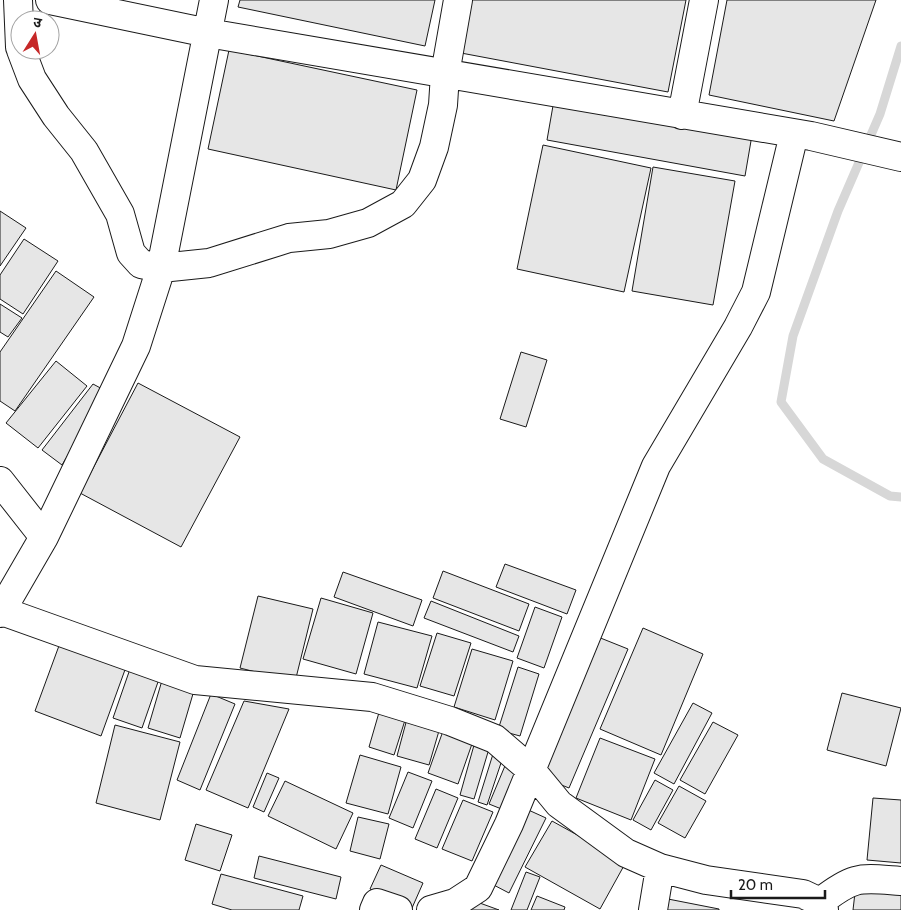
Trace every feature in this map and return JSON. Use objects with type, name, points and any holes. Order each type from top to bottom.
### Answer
[{"type":"street","points":[[50,0],[208,33],[802,135],[898,156]]},
{"type":"street","points":[[214,0],[162,268],[136,346],[44,537],[1,612],[196,680],[372,697],[408,707],[495,739],[531,770],[559,804],[626,854],[660,868],[706,880],[803,894],[822,906],[842,884],[862,878],[901,881]]},
{"type":"street","points":[[25,60],[32,79],[56,116],[84,151],[120,214],[131,253],[141,264],[162,268],[209,263],[289,238],[329,234],[368,223],[402,204],[422,180],[434,147],[443,105],[445,74],[458,0]]},
{"type":"street","points":[[682,115],[704,0]]},
{"type":"street","points":[[431,910],[455,903],[478,888],[531,770],[656,466],[738,327],[756,292],[802,135]]},
{"type":"street","points":[[0,481],[44,537]]},
{"type":"street","points":[[653,910],[660,868]]},
{"type":"street","points":[[374,910],[377,903],[398,910]]},
{"type":"building","points":[[240,0],[435,0],[425,46],[238,7]]},
{"type":"building","points":[[471,0],[686,0],[668,92],[461,53]]},
{"type":"building","points":[[727,0],[876,0],[834,121],[709,95]]},
{"type":"building","points":[[229,50],[417,90],[396,190],[208,149]]},
{"type":"building","points":[[554,100],[752,135],[745,176],[547,140]]},
{"type":"building","points":[[543,145],[651,168],[624,292],[517,269]]},
{"type":"building","points":[[653,167],[735,181],[713,305],[632,291]]},
{"type":"building","points":[[0,211],[26,228],[0,266]]},
{"type":"building","points":[[24,239],[58,261],[23,314],[0,299],[0,275]]},
{"type":"building","points":[[56,271],[94,297],[15,411],[0,401],[0,352]]},
{"type":"building","points":[[0,304],[22,318],[8,337],[0,332]]},
{"type":"building","points":[[521,352],[547,360],[526,427],[500,419]]},
{"type":"building","points":[[56,361],[87,386],[38,448],[6,423]]},
{"type":"building","points":[[138,383],[240,437],[181,547],[80,493]]},
{"type":"building","points":[[93,384],[106,391],[62,465],[42,450]]},
{"type":"building","points":[[505,564],[576,590],[567,614],[496,587]]},
{"type":"building","points":[[443,571],[529,604],[519,631],[433,598]]},
{"type":"building","points":[[343,572],[422,600],[413,626],[334,597]]},
{"type":"building","points":[[258,596],[313,609],[295,682],[240,668]]},
{"type":"building","points":[[321,598],[373,613],[356,674],[303,659]]},
{"type":"building","points":[[431,601],[519,636],[513,652],[424,618]]},
{"type":"building","points":[[535,607],[562,617],[544,668],[517,658]]},
{"type":"building","points":[[378,622],[432,636],[417,688],[364,674]]},
{"type":"building","points":[[643,628],[703,654],[661,755],[600,729]]},
{"type":"building","points":[[437,633],[471,643],[454,696],[420,686]]},
{"type":"building","points":[[598,637],[628,649],[569,788],[539,776]]},
{"type":"building","points":[[60,643],[126,667],[101,736],[35,711]]},
{"type":"building","points":[[472,649],[513,661],[495,720],[454,707]]},
{"type":"building","points":[[518,667],[539,674],[520,736],[498,730]]},
{"type":"building","points":[[130,669],[159,679],[142,728],[113,718]]},
{"type":"building","points":[[163,677],[195,687],[180,738],[148,728]]},
{"type":"building","points":[[842,693],[901,708],[886,766],[827,750]]},
{"type":"building","points":[[211,694],[235,704],[200,790],[177,780]]},
{"type":"building","points":[[244,701],[289,709],[248,808],[206,790]]},
{"type":"building","points":[[693,703],[712,713],[674,784],[654,773]]},
{"type":"building","points":[[380,709],[406,717],[394,755],[369,747]]},
{"type":"building","points":[[408,715],[441,724],[429,765],[397,756]]},
{"type":"building","points":[[713,722],[738,735],[705,794],[680,780]]},
{"type":"building","points":[[115,725],[180,742],[160,820],[96,803]]},
{"type":"building","points":[[443,731],[473,741],[458,784],[428,773]]},
{"type":"building","points":[[476,738],[491,742],[474,799],[460,795]]},
{"type":"building","points":[[600,738],[655,759],[631,820],[576,798]]},
{"type":"building","points":[[493,754],[503,757],[487,805],[478,802]]},
{"type":"building","points":[[360,755],[401,767],[388,814],[346,803]]},
{"type":"building","points":[[507,761],[526,769],[509,812],[489,804]]},
{"type":"building","points":[[408,772],[432,781],[413,828],[389,818]]},
{"type":"building","points":[[267,773],[279,778],[264,812],[253,807]]},
{"type":"building","points":[[655,780],[673,790],[651,830],[633,820]]},
{"type":"building","points":[[285,781],[353,813],[336,849],[268,816]]},
{"type":"building","points":[[679,786],[706,801],[685,838],[658,823]]},
{"type":"building","points":[[436,789],[458,798],[437,848],[415,839]]},
{"type":"building","points":[[873,798],[901,800],[901,863],[867,860]]},
{"type":"building","points":[[463,800],[493,812],[472,861],[442,849]]},
{"type":"building","points":[[524,808],[546,818],[509,893],[488,882]]},
{"type":"building","points":[[358,817],[389,824],[380,859],[350,851]]},
{"type":"building","points":[[552,821],[626,862],[600,909],[525,867]]},
{"type":"building","points":[[196,824],[232,835],[220,871],[185,860]]},
{"type":"building","points":[[259,856],[341,877],[336,899],[254,878]]},
{"type":"building","points":[[381,865],[423,883],[412,908],[370,889]]},
{"type":"building","points":[[526,872],[540,877],[527,910],[511,910]]},
{"type":"building","points":[[221,874],[303,896],[299,910],[232,910],[212,904]]},
{"type":"building","points":[[856,884],[901,890],[901,910],[853,910]]},
{"type":"building","points":[[537,896],[565,907],[564,910],[531,910]]},
{"type":"building","points":[[466,898],[499,910],[462,910]]},
{"type":"building","points":[[668,899],[719,909],[719,910],[666,910]]},
{"type":"waterway","points":[[901,46],[880,114],[838,211],[793,336],[781,402],[823,459],[890,496],[901,497]]}]
